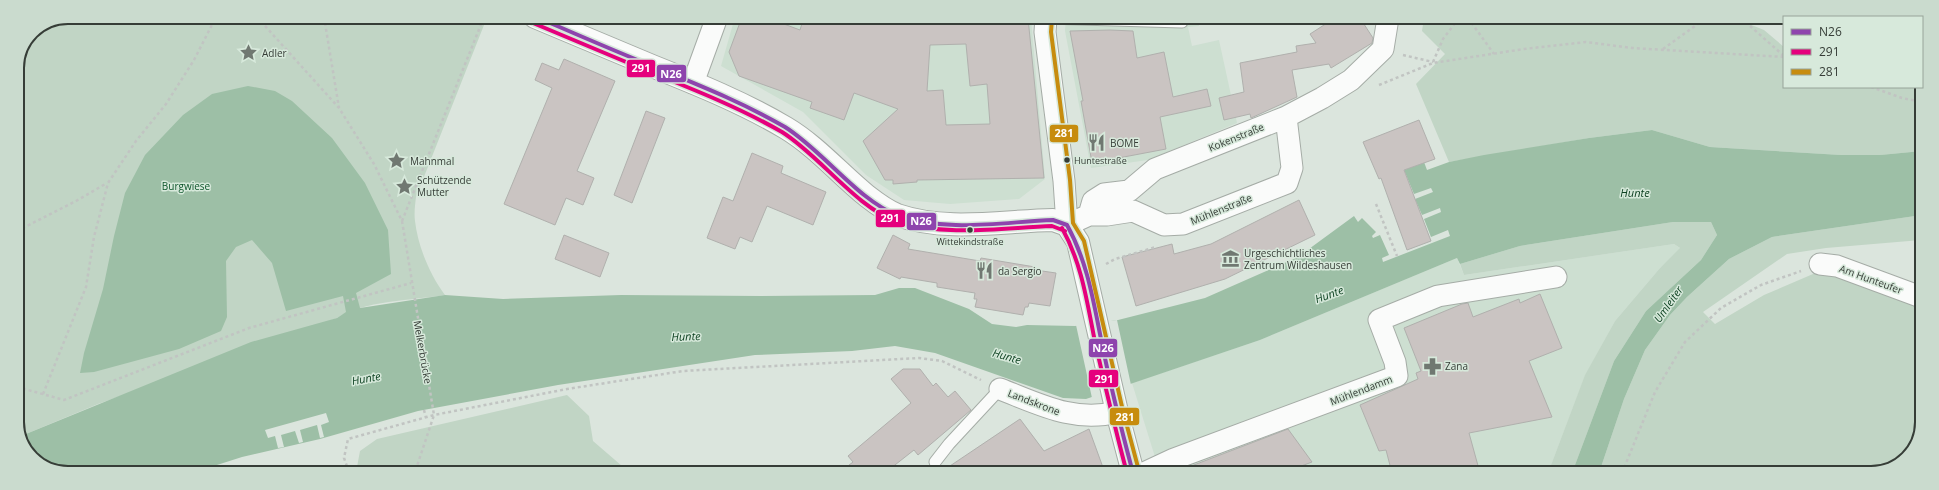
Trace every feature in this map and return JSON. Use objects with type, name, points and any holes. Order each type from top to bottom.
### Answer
[{"type":"street","points":[[552,24],[758,112],[787,129],[859,190],[896,214],[921,222],[950,225],[1053,220],[1067,225]]},
{"type":"street","points":[[693,83],[714,24]]},
{"type":"street","points":[[1046,24],[1045,32],[1064,181],[1067,225],[1078,242],[1112,391],[1131,466]]},
{"type":"street","points":[[1383,50],[1387,24]]},
{"type":"street","name":"Kokenstraße","points":[[1089,215],[1094,201],[1104,194],[1129,191],[1155,170],[1286,117],[1322,98],[1351,80],[1383,50]]},
{"type":"street","name":"Mühlenstraße","points":[[1067,225],[1089,215],[1107,215],[1133,210],[1164,225],[1183,224],[1286,183],[1292,168],[1286,117]]},
{"type":"street","name":"Am Hunteufer","points":[[1820,264],[1837,266],[1915,295]]},
{"type":"street","name":"Mühlendamm","points":[[1159,466],[1174,459],[1397,376],[1396,362],[1379,320],[1438,296],[1556,276]]},
{"type":"street","name":"Landskrone","points":[[1000,389],[1065,414],[1102,416],[1117,412]]},
{"type":"lane","points":[[935,462],[949,444],[1000,389]]},
{"type":"path","points":[[43,394],[86,287],[94,236],[108,183],[136,141],[166,104],[194,60],[212,24]]},
{"type":"path","points":[[263,24],[339,108],[374,164],[402,220]]},
{"type":"path","points":[[325,24],[339,108]]},
{"type":"path","points":[[402,220],[481,24]]},
{"type":"path","points":[[1433,63],[1443,39],[1454,24]]},
{"type":"path","points":[[1472,24],[1494,54]]},
{"type":"path","points":[[1663,49],[1698,24]]},
{"type":"path","points":[[1748,24],[1783,56]]},
{"type":"path","points":[[1383,50],[1433,63],[1586,42],[1783,57]]},
{"type":"path","points":[[1874,88],[1915,101]]},
{"type":"path","points":[[24,227],[76,201],[108,183]]},
{"type":"path","points":[[1376,204],[1397,256]]},
{"type":"path","name":"Melkerbrücke","points":[[402,220],[411,283],[434,415]]},
{"type":"path","points":[[1101,267],[1115,259],[1159,246],[1183,224]]},
{"type":"path","points":[[1625,466],[1655,392],[1685,342],[1720,308],[1761,285],[1820,264]]},
{"type":"path","points":[[24,389],[64,400],[249,328],[358,299],[411,283]]},
{"type":"path","points":[[347,466],[344,458],[348,439],[434,415],[567,389],[683,371],[804,363],[919,358],[942,361],[1000,389]]},
{"type":"path","points":[[424,410],[426,418]]},
{"type":"path","points":[[418,466],[434,415]]},
{"type":"shaded area","points":[[733,24],[1032,24],[1045,179],[1019,199],[950,204],[904,200],[866,175],[803,112],[721,66]]},
{"type":"shaded area","points":[[1066,24],[1198,24],[1199,26],[1188,27],[1192,46],[1219,40],[1237,123],[1148,160],[1091,168],[1065,31]]},
{"type":"shaded area","points":[[1674,244],[1681,249],[1660,268],[1615,321],[1585,376],[1551,466],[1158,466],[1132,383],[1260,340],[1457,258],[1464,275]]},
{"type":"green space","name":"Burgwiese","points":[[68,24],[484,24],[416,197],[415,218],[419,241],[434,279],[445,295],[389,302],[347,312],[337,318],[98,404],[26,434],[24,425],[24,68],[27,51],[37,37],[51,27]]},
{"type":"green space","points":[[1423,24],[1749,24],[1764,30],[1783,46],[1783,88],[1915,88],[1915,152],[1880,155],[1841,155],[1710,147],[1652,130],[1589,138],[1449,162],[1416,84],[1445,54],[1422,31]]},
{"type":"green space","points":[[1915,216],[1915,241],[1826,248],[1787,254],[1703,312],[1715,324],[1764,295],[1820,271],[1915,304],[1915,422],[1913,436],[1904,451],[1898,457],[1885,464],[1871,466],[1601,466],[1624,399],[1645,350],[1670,315],[1687,297],[1729,259],[1772,237]]},
{"type":"green space","points":[[1673,222],[1711,222],[1717,235],[1701,260],[1646,311],[1614,361],[1575,466],[1551,466],[1585,375],[1615,321],[1660,268],[1680,248],[1674,244],[1464,275],[1460,264],[1520,246]]},
{"type":"green space","points":[[567,395],[589,416],[593,441],[622,466],[357,466],[360,451],[377,439]]},
{"type":"water","points":[[248,86],[275,91],[292,101],[332,138],[365,183],[388,230],[391,274],[356,293],[360,308],[445,295],[503,299],[621,295],[875,295],[899,288],[915,288],[969,309],[992,324],[1016,327],[1027,325],[1075,326],[1118,320],[1205,298],[1298,257],[1354,216],[1358,222],[1362,218],[1376,232],[1372,236],[1373,238],[1380,235],[1389,255],[1382,258],[1383,262],[1450,236],[1448,230],[1431,237],[1424,219],[1441,212],[1440,208],[1422,215],[1415,199],[1433,192],[1431,188],[1414,194],[1404,170],[1424,162],[1427,170],[1449,162],[1484,155],[1589,138],[1652,130],[1710,147],[1841,155],[1880,155],[1915,152],[1915,216],[1772,237],[1729,259],[1687,297],[1670,315],[1645,350],[1624,399],[1601,466],[1575,466],[1614,361],[1646,311],[1701,260],[1717,235],[1711,222],[1673,222],[1520,246],[1460,264],[1457,258],[1260,340],[1086,399],[1063,398],[935,353],[895,346],[852,351],[755,355],[558,385],[418,411],[320,439],[242,457],[214,466],[68,466],[54,464],[41,457],[35,451],[27,439],[26,434],[251,342],[337,318],[346,312],[343,296],[286,311],[272,263],[252,240],[236,247],[226,261],[227,317],[221,331],[179,349],[94,372],[80,373],[84,353],[103,289],[125,193],[145,155],[183,115],[212,94]]},
{"type":"pier","points":[[1117,320],[1131,385],[1092,398],[1076,325]]},
{"type":"pier","points":[[326,413],[329,422],[321,425],[324,437],[320,438],[317,425],[300,430],[303,442],[299,443],[295,431],[281,435],[284,447],[278,448],[275,436],[268,438],[265,430]]},
{"type":"building","points":[[739,24],[784,24],[800,30],[802,24],[1029,24],[1044,178],[917,180],[917,182],[893,184],[893,180],[885,180],[863,141],[898,109],[854,93],[844,120],[810,108],[812,102],[739,76],[729,52]],"holes":[[[966,44],[970,86],[987,84],[990,124],[946,125],[943,90],[927,91],[930,45]]]},
{"type":"building","points":[[1326,24],[1364,24],[1373,38],[1372,43],[1331,68],[1329,64],[1292,70],[1297,97],[1251,118],[1250,114],[1224,120],[1219,98],[1244,92],[1240,63],[1297,52],[1296,46],[1316,43],[1310,34]]},
{"type":"building","points":[[1070,31],[1133,31],[1137,58],[1164,52],[1173,97],[1207,89],[1211,106],[1160,117],[1166,149],[1092,163],[1081,101],[1083,101]]},
{"type":"building","points":[[564,59],[615,81],[577,171],[594,178],[583,205],[566,198],[555,225],[504,204],[552,88],[535,80],[542,63],[559,70]]},
{"type":"building","points":[[646,111],[665,118],[632,203],[614,195]]},
{"type":"building","points":[[1419,120],[1435,159],[1404,170],[1431,241],[1407,250],[1381,178],[1379,179],[1363,142]]},
{"type":"building","points":[[752,153],[783,166],[781,173],[826,192],[813,225],[767,206],[752,242],[740,237],[735,249],[707,238],[723,197],[733,201]]},
{"type":"building","points":[[1299,200],[1315,235],[1225,279],[1136,306],[1122,257],[1172,244],[1174,254],[1211,244]]},
{"type":"building","points":[[564,235],[609,253],[600,277],[555,259]]},
{"type":"building","points":[[893,235],[910,244],[908,249],[980,261],[981,258],[1035,267],[1035,270],[1056,273],[1050,306],[1029,303],[1028,307],[1025,307],[1023,315],[975,307],[977,299],[974,299],[975,293],[937,287],[937,283],[901,277],[900,279],[877,268]]},
{"type":"building","points":[[1540,294],[1562,348],[1529,361],[1552,417],[1469,433],[1478,466],[1390,466],[1386,450],[1379,451],[1360,405],[1418,379],[1416,373],[1421,371],[1404,328],[1462,304],[1468,303],[1473,317],[1519,299],[1520,303]]},
{"type":"building","points":[[903,369],[920,369],[933,386],[936,383],[948,397],[955,391],[971,410],[918,455],[914,450],[894,466],[848,466],[853,462],[848,456],[911,403],[891,379]]},
{"type":"building","points":[[1020,419],[1044,451],[1089,429],[1102,466],[950,466]]},
{"type":"building","points":[[1288,429],[1312,462],[1301,466],[1191,466]]},
{"type":"transit line","name":"291","points":[[535,24],[734,107],[766,123],[796,142],[867,205],[896,221],[934,229],[993,230],[1052,226],[1065,231]]},
{"type":"transit line","name":"N26","points":[[553,24],[719,94],[769,118],[785,127],[813,148],[869,199],[897,215],[935,224],[974,225],[1053,220],[1067,225]]},
{"type":"transit line","name":"281","points":[[1052,24],[1051,32],[1070,180],[1073,223],[1084,241],[1123,411],[1138,466]]},
{"type":"transit line","name":"N26","points":[[1067,225],[1080,252],[1092,295],[1104,356],[1131,466]]},
{"type":"transit line","name":"291","points":[[1062,228],[1074,255],[1083,284],[1095,342],[1125,466]]},
{"type":"place","name":"Adler","points":[[249,53]]},
{"type":"place","name":"BOME","points":[[1097,143]]},
{"type":"place","name":"Huntestraße","points":[[1067,160]]},
{"type":"place","name":"Mahnmal","points":[[397,161]]},
{"type":"place","name":"Schützende Mutter","points":[[404,186]]},
{"type":"place","name":"Wittekindstraße","points":[[970,230]]},
{"type":"place","name":"Urgeschichtliches Zentrum Wildeshausen","points":[[1231,259]]},
{"type":"place","name":"da Sergio","points":[[985,271]]},
{"type":"place","name":"Zana","points":[[1432,366]]},
{"type":"water label","name":"Hunte","points":[[1635,192]]},
{"type":"water label","name":"Hunte","points":[[1329,294]]},
{"type":"water label","name":"Umleiter","points":[[1668,304]]},
{"type":"water label","name":"Hunte","points":[[686,336]]},
{"type":"water label","name":"Hunte","points":[[1007,356]]},
{"type":"water label","name":"Hunte","points":[[366,378]]}]
